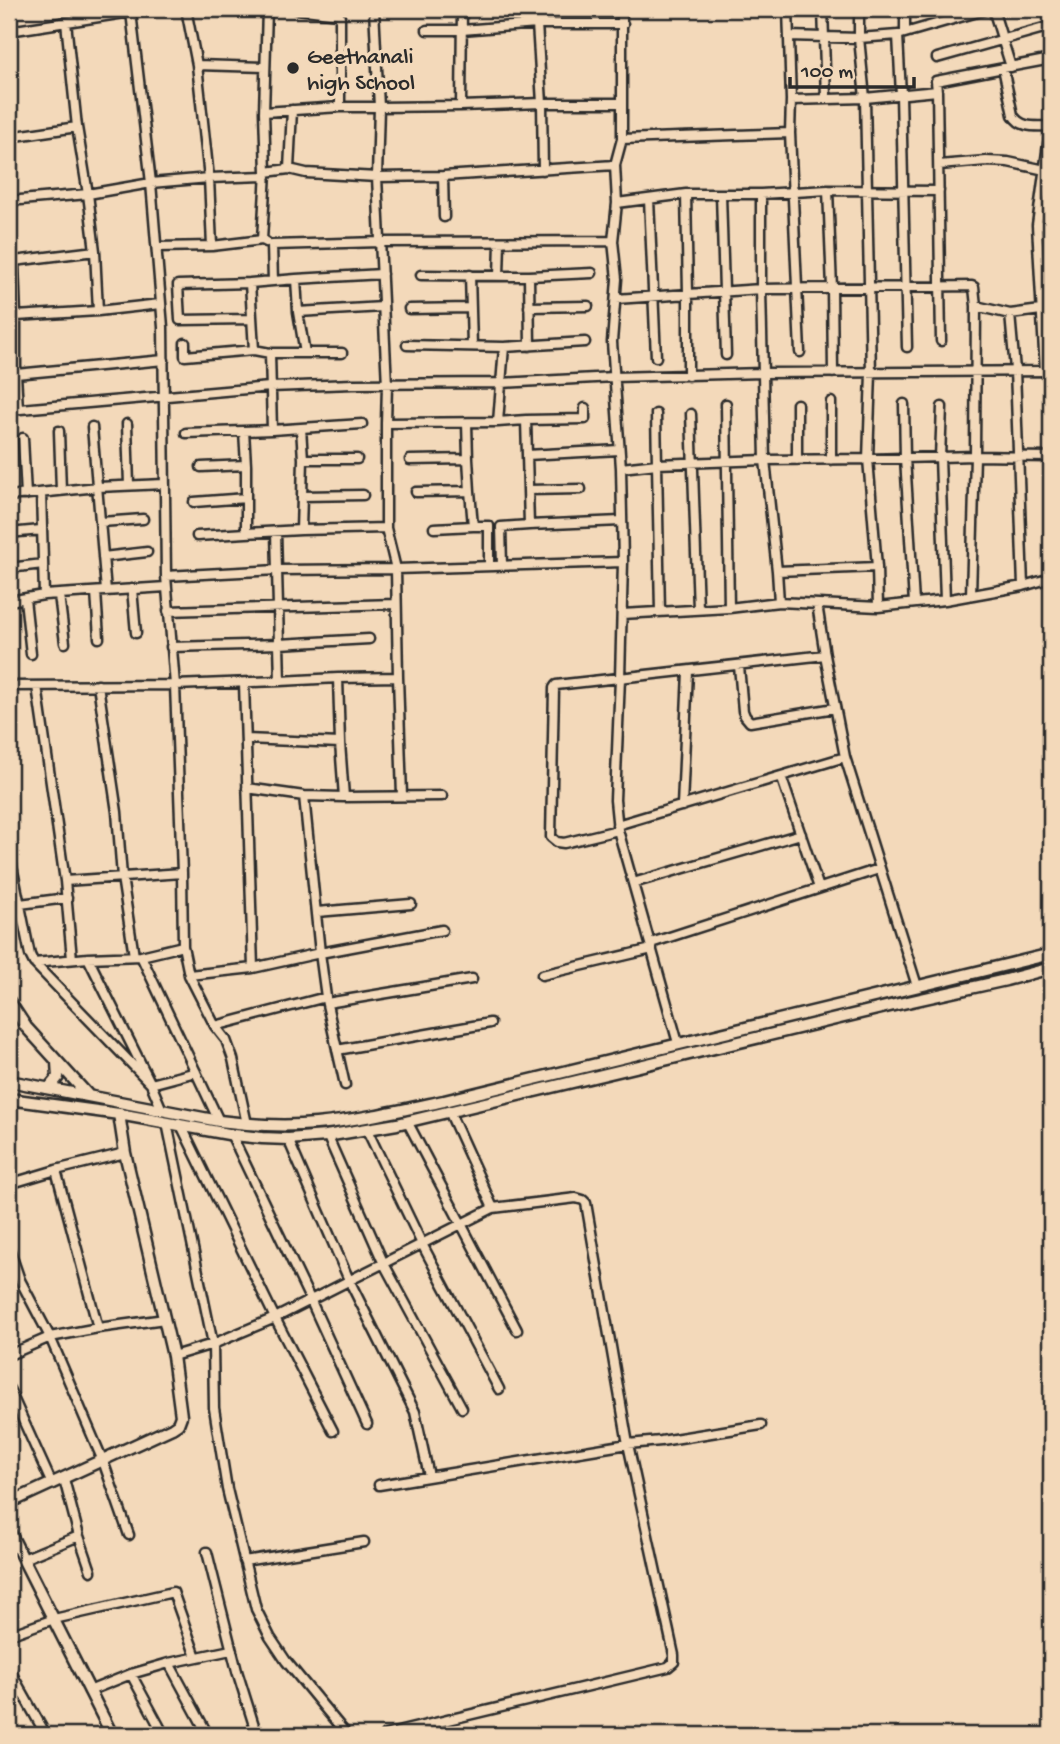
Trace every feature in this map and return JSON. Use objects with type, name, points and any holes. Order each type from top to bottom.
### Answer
[{"type":"street","points":[[9,31],[131,10],[163,9]]},
{"type":"street","points":[[186,9],[197,65],[209,178],[212,246]]},
{"type":"street","points":[[262,240],[266,174],[264,112],[267,9]]},
{"type":"street","points":[[298,9],[339,15],[340,107]]},
{"type":"street","points":[[374,9],[379,107],[377,177],[387,385],[386,528],[396,569],[402,796]]},
{"type":"street","points":[[461,106],[462,9]]},
{"type":"street","points":[[622,9],[622,139],[615,165],[617,203],[613,241],[617,279],[612,342],[621,468],[623,562],[615,800],[618,827],[678,1044]]},
{"type":"street","points":[[788,9],[790,133],[800,352]]},
{"type":"street","points":[[823,9],[827,98]]},
{"type":"street","points":[[859,9],[871,373],[868,459],[878,607]]},
{"type":"street","points":[[905,9],[901,95],[907,347]]},
{"type":"street","points":[[789,36],[859,38],[902,34],[990,9],[1002,40],[1015,120],[1026,125],[1051,125],[1037,226],[1051,386]]},
{"type":"street","points":[[131,10],[151,183],[163,327],[166,587],[175,685],[183,946],[190,975],[215,1026],[226,1040],[233,1059],[247,1124]]},
{"type":"street","points":[[66,22],[77,127],[95,251],[98,311]]},
{"type":"street","points":[[537,24],[543,170]]},
{"type":"street","points":[[427,30],[537,24],[623,24]]},
{"type":"street","points":[[937,58],[1051,26]]},
{"type":"street","points":[[941,341],[936,81],[1051,60]]},
{"type":"street","points":[[197,65],[265,67]]},
{"type":"street","points":[[791,100],[864,98],[937,91]]},
{"type":"street","points":[[264,112],[340,107],[622,103]]},
{"type":"street","points":[[289,169],[292,110]]},
{"type":"street","points":[[9,137],[77,127]]},
{"type":"street","points":[[622,139],[790,133]]},
{"type":"street","points":[[939,165],[1008,162],[1045,170]]},
{"type":"street","points":[[9,201],[88,194],[151,183],[266,174],[289,169],[306,173],[377,177],[443,176],[615,165]]},
{"type":"street","points":[[443,176],[444,217]]},
{"type":"street","points":[[617,203],[686,194],[761,194],[828,190],[939,191]]},
{"type":"street","points":[[828,190],[832,373]]},
{"type":"street","points":[[686,194],[688,376]]},
{"type":"street","points":[[721,194],[726,355]]},
{"type":"street","points":[[761,194],[765,460],[779,602]]},
{"type":"street","points":[[649,199],[656,358]]},
{"type":"street","points":[[1037,226],[1051,225]]},
{"type":"street","points":[[157,247],[212,246],[262,240],[272,245],[613,241]]},
{"type":"street","points":[[499,275],[500,242]]},
{"type":"street","points":[[272,245],[272,281]]},
{"type":"street","points":[[95,251],[11,261],[16,316],[13,409],[270,387],[501,383],[763,373],[1048,371]]},
{"type":"street","points":[[1040,272],[1051,271]]},
{"type":"street","points":[[421,275],[529,276],[592,273]]},
{"type":"street","points":[[251,319],[180,320],[178,285],[382,274]]},
{"type":"street","points":[[470,275],[472,346]]},
{"type":"street","points":[[529,276],[530,346]]},
{"type":"street","points":[[296,279],[305,353]]},
{"type":"street","points":[[250,283],[254,350]]},
{"type":"street","points":[[616,299],[761,289],[974,287],[975,456],[971,595]]},
{"type":"street","points":[[16,316],[160,304]]},
{"type":"street","points":[[529,307],[588,306]]},
{"type":"street","points":[[976,306],[1010,314],[1045,314]]},
{"type":"street","points":[[298,312],[383,307]]},
{"type":"street","points":[[409,309],[471,308]]},
{"type":"street","points":[[1010,314],[1023,586]]},
{"type":"street","points":[[407,345],[503,347],[585,342]]},
{"type":"street","points":[[185,343],[185,356],[254,350],[270,353],[342,353]]},
{"type":"street","points":[[498,422],[503,347]]},
{"type":"street","points":[[270,353],[272,430]]},
{"type":"street","points":[[16,374],[164,360]]},
{"type":"street","points":[[831,402],[831,460]]},
{"type":"street","points":[[726,404],[729,608]]},
{"type":"street","points":[[797,404],[797,460]]},
{"type":"street","points":[[904,404],[914,603]]},
{"type":"street","points":[[942,407],[940,457],[945,600]]},
{"type":"street","points":[[386,424],[584,419],[585,408]]},
{"type":"street","points":[[656,414],[660,612]]},
{"type":"street","points":[[691,414],[698,609]]},
{"type":"street","points":[[526,420],[529,525]]},
{"type":"street","points":[[467,423],[472,527]]},
{"type":"street","points":[[127,424],[129,485]]},
{"type":"street","points":[[186,433],[362,424]]},
{"type":"street","points":[[92,427],[106,591]]},
{"type":"street","points":[[301,428],[301,530]]},
{"type":"street","points":[[59,431],[61,491]]},
{"type":"street","points":[[244,431],[246,533]]},
{"type":"street","points":[[23,438],[26,495]]},
{"type":"street","points":[[527,455],[619,450]]},
{"type":"street","points":[[621,468],[765,460],[975,456],[1051,457],[1051,464]]},
{"type":"street","points":[[303,459],[357,459]]},
{"type":"street","points":[[410,460],[468,459]]},
{"type":"street","points":[[201,467],[246,464]]},
{"type":"street","points":[[9,496],[98,487],[164,484]]},
{"type":"street","points":[[528,490],[581,489]]},
{"type":"street","points":[[416,492],[470,491]]},
{"type":"street","points":[[41,493],[44,595]]},
{"type":"street","points":[[302,496],[363,495]]},
{"type":"street","points":[[194,502],[246,498]]},
{"type":"street","points":[[101,522],[143,519]]},
{"type":"street","points":[[502,565],[501,527],[621,521]]},
{"type":"street","points":[[434,528],[489,526],[489,565]]},
{"type":"street","points":[[197,536],[386,528]]},
{"type":"street","points":[[9,533],[41,530]]},
{"type":"street","points":[[276,532],[280,681]]},
{"type":"street","points":[[103,557],[147,552]]},
{"type":"street","points":[[166,576],[277,570],[623,562]]},
{"type":"street","points":[[9,568],[43,564]]},
{"type":"street","points":[[777,571],[877,567]]},
{"type":"street","points":[[622,614],[729,608],[779,602],[878,607],[945,600],[1023,586],[1051,578]]},
{"type":"street","points":[[9,601],[44,595],[166,587]]},
{"type":"street","points":[[132,589],[136,633]]},
{"type":"street","points":[[96,592],[99,638]]},
{"type":"street","points":[[59,595],[65,643]]},
{"type":"street","points":[[25,599],[31,654]]},
{"type":"street","points":[[168,611],[396,604]]},
{"type":"street","points":[[817,604],[845,757],[917,986]]},
{"type":"street","points":[[171,647],[369,639]]},
{"type":"street","points":[[825,656],[555,686],[550,834],[557,842],[564,843],[845,757]]},
{"type":"street","points":[[739,666],[743,711],[750,722],[835,708]]},
{"type":"street","points":[[682,806],[688,671]]},
{"type":"street","points":[[9,686],[175,685],[398,677]]},
{"type":"street","points":[[338,678],[344,797]]},
{"type":"street","points":[[244,683],[253,968]]},
{"type":"street","points":[[98,685],[117,812],[122,877],[137,956],[219,1121]]},
{"type":"street","points":[[37,686],[65,881],[72,959]]},
{"type":"street","points":[[246,739],[340,743]]},
{"type":"street","points":[[781,776],[819,888]]},
{"type":"street","points":[[247,788],[303,796],[442,796]]},
{"type":"street","points":[[303,796],[326,1000],[345,1085]]},
{"type":"street","points":[[633,883],[801,834]]},
{"type":"street","points":[[9,851],[30,956],[34,963],[151,1084]]},
{"type":"street","points":[[542,975],[652,946],[879,869]]},
{"type":"street","points":[[65,881],[182,873]]},
{"type":"street","points":[[20,904],[67,898]]},
{"type":"street","points":[[317,912],[411,904]]},
{"type":"street","points":[[190,975],[253,968],[442,930]]},
{"type":"street","points":[[34,963],[137,956],[183,946]]},
{"type":"street","points":[[9,1081],[219,1121],[301,1125],[344,1121],[444,1101],[1051,954]]},
{"type":"street","points":[[88,958],[162,1110]]},
{"type":"street","points":[[9,1098],[231,1134],[288,1139],[327,1135],[407,1121],[1051,968]]},
{"type":"street","points":[[215,1026],[326,1000],[472,979]]},
{"type":"street","points":[[9,1001],[26,1027],[88,1095]]},
{"type":"street","points":[[337,1051],[490,1023]]},
{"type":"street","points":[[49,1088],[58,1077],[57,1062]]},
{"type":"street","points":[[151,1084],[196,1072]]},
{"type":"street","points":[[9,1503],[103,1461],[178,1424],[180,1420],[173,1356],[125,1153],[119,1114],[120,1101]]},
{"type":"street","points":[[449,1111],[493,1208]]},
{"type":"street","points":[[407,1121],[517,1330]]},
{"type":"street","points":[[167,1123],[213,1344],[214,1408],[227,1489],[256,1609],[286,1661],[347,1735]]},
{"type":"street","points":[[181,1125],[332,1431]]},
{"type":"street","points":[[367,1129],[422,1244],[499,1389]]},
{"type":"street","points":[[231,1134],[367,1424]]},
{"type":"street","points":[[327,1135],[383,1262],[462,1408]]},
{"type":"street","points":[[288,1139],[349,1280],[415,1412],[429,1476]]},
{"type":"street","points":[[9,1184],[125,1153]]},
{"type":"street","points":[[56,1170],[98,1328]]},
{"type":"street","points":[[173,1356],[213,1344],[275,1318],[493,1208],[576,1198],[586,1203],[628,1444],[674,1662],[668,1667],[385,1735]]},
{"type":"street","points":[[9,1248],[20,1280],[50,1337],[103,1461],[129,1535]]},
{"type":"street","points":[[9,1355],[50,1337],[165,1320]]},
{"type":"street","points":[[9,1389],[52,1484]]},
{"type":"street","points":[[379,1485],[761,1424]]},
{"type":"street","points":[[64,1479],[91,1571]]},
{"type":"street","points":[[9,1531],[112,1735]]},
{"type":"street","points":[[23,1559],[79,1536]]},
{"type":"street","points":[[244,1561],[364,1542]]},
{"type":"street","points":[[207,1552],[257,1735]]},
{"type":"street","points":[[9,1635],[54,1619],[173,1592],[196,1657]]},
{"type":"street","points":[[89,1691],[131,1674],[169,1663],[232,1650]]},
{"type":"street","points":[[169,1663],[208,1735]]},
{"type":"street","points":[[9,1669],[46,1735]]},
{"type":"street","points":[[131,1674],[163,1735]]},
{"type":"place","name":"Geethanali high School","points":[[293,68]]}]
